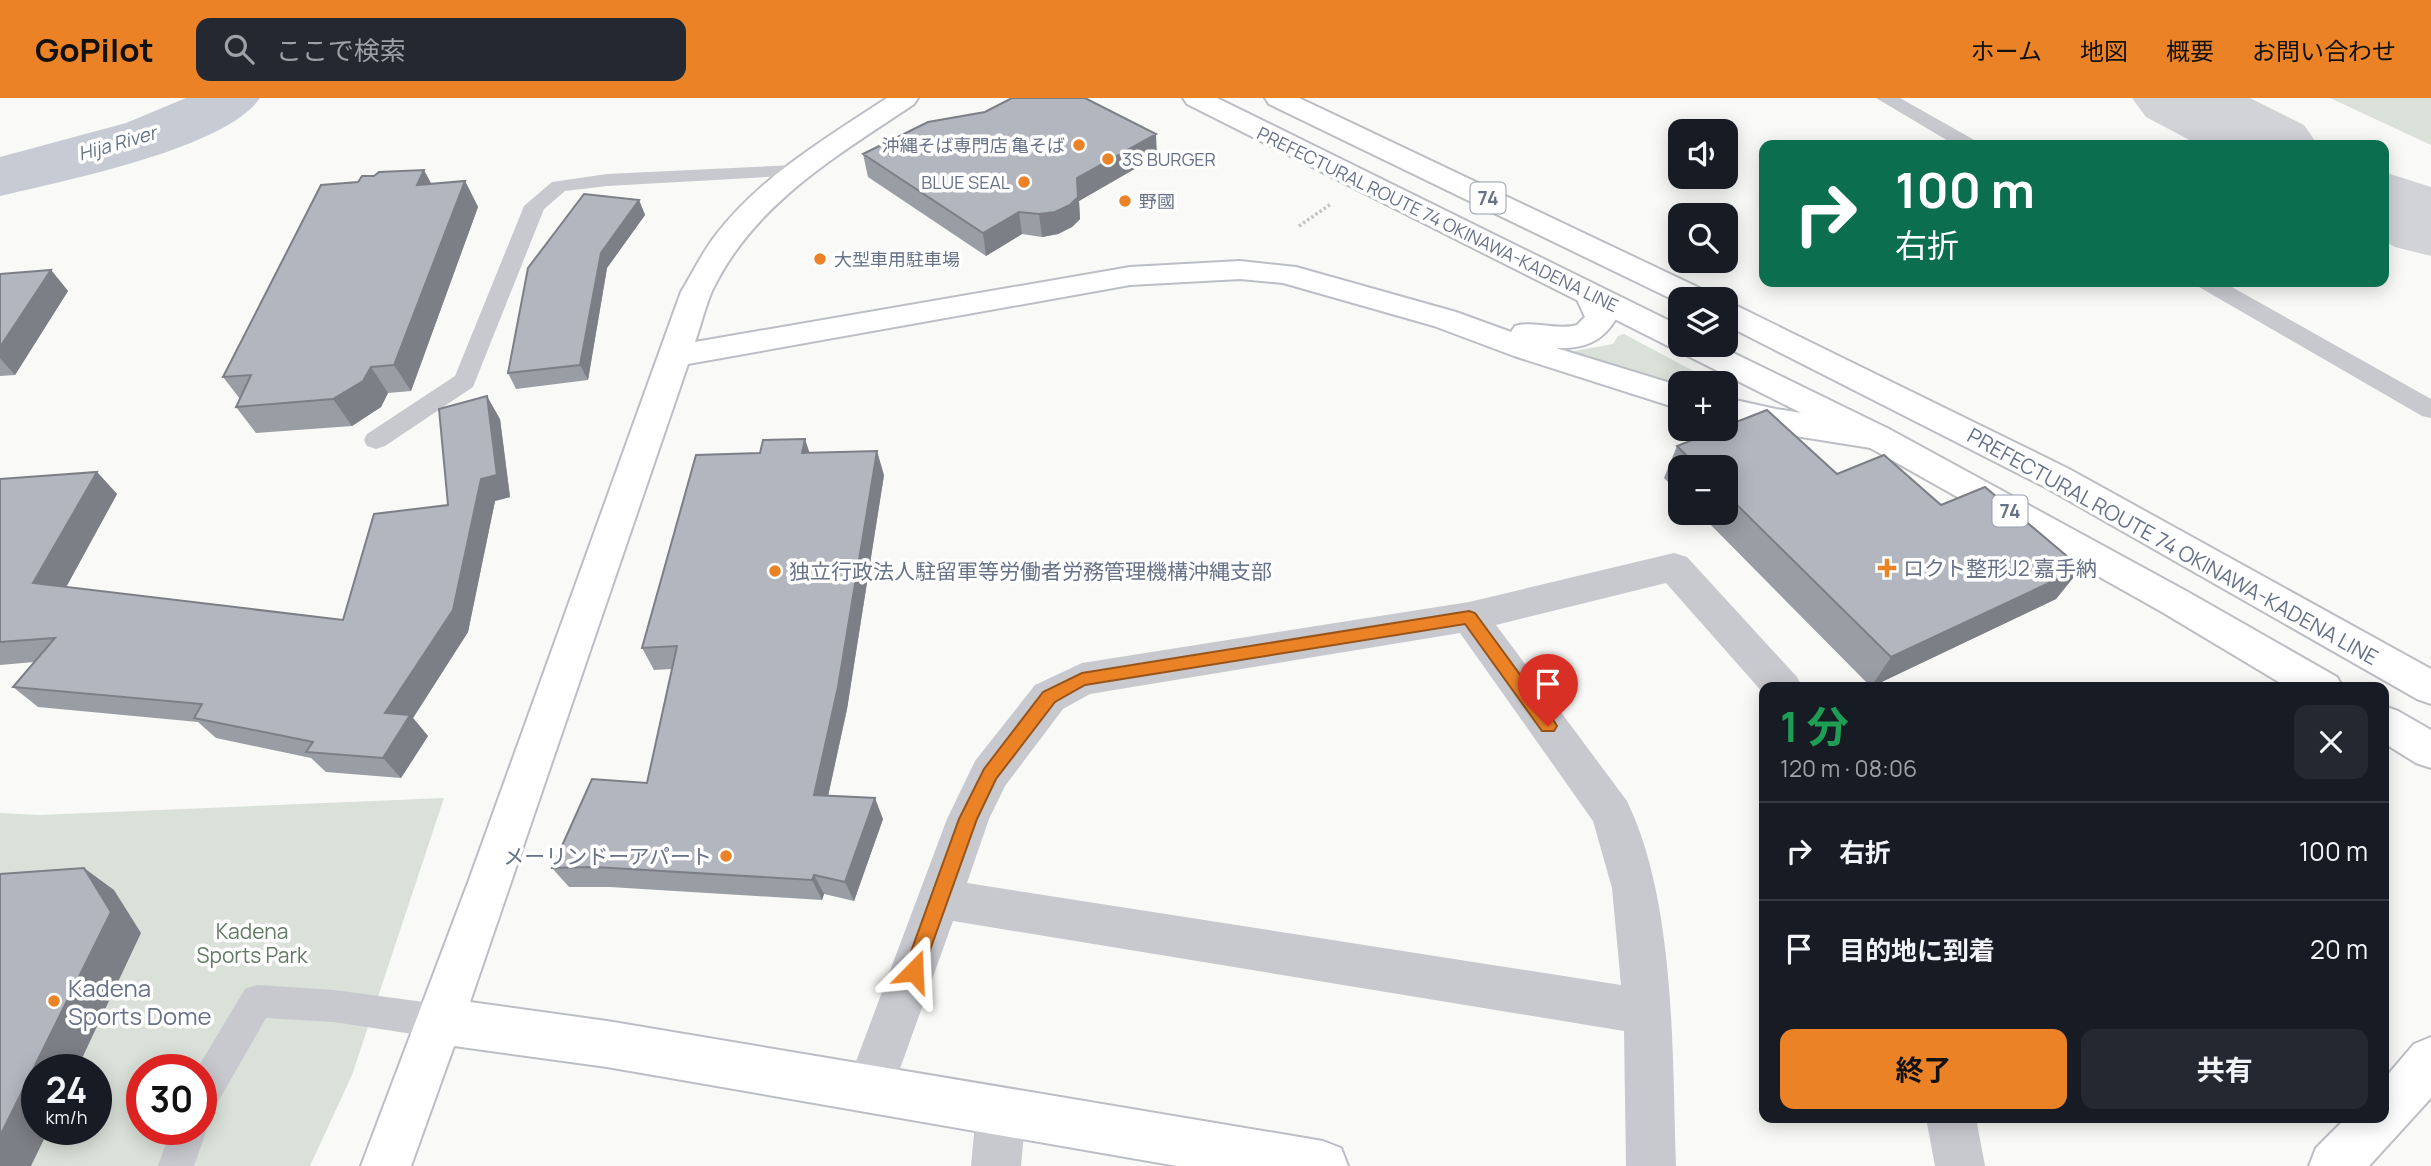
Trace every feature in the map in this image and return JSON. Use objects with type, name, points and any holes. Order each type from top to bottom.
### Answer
[{"type":"street","points":[[386,1166],[491,880],[696,292],[725,243],[753,210],[795,171],[905,98]]},
{"type":"street","name":"PREFECTURAL ROUTE 74 OKINAWA-KADENA LINE","points":[[1196,98],[1668,333]]},
{"type":"street","name":"PREFECTURAL ROUTE 74 OKINAWA-KADENA LINE","points":[[1278,98],[1672,287]]},
{"type":"street","points":[[675,356],[1130,276],[1240,270],[1285,274],[1444,319],[1525,349],[1668,394]]},
{"type":"street","points":[[1444,319],[1569,338],[1586,335],[1597,328],[1601,317],[1590,295]]},
{"type":"street","name":"PREFECTURAL ROUTE 74 OKINAWA-KADENA LINE","points":[[1738,319],[2057,478],[2431,688]]},
{"type":"street","name":"74","points":[[1715,357],[1877,437],[2175,602],[2313,682]]},
{"type":"street","points":[[1738,412],[1776,421],[1877,437]]},
{"type":"street","points":[[870,1087],[941,899],[968,819],[990,774],[1049,697],[1082,679],[1469,617],[1674,567],[1778,682]]},
{"type":"street","points":[[1469,617],[1612,814],[1634,888],[1647,1012],[1651,1166]]},
{"type":"street","points":[[2389,726],[2431,751]]},
{"type":"street","points":[[941,899],[1647,1012]]},
{"type":"street","points":[[439,1021],[607,1044],[870,1087],[1001,1112],[1323,1166]]},
{"type":"street","points":[[2389,1109],[2431,1061]]},
{"type":"street","points":[[996,1166],[1001,1112]]},
{"type":"street","points":[[1952,1123],[1959,1166]]},
{"type":"street","points":[[2334,1166],[2376,1123]]},
{"type":"lane","points":[[1886,98],[1960,140]]},
{"type":"lane","points":[[376,440],[466,381],[534,206],[559,186],[607,180],[795,171]]},
{"type":"lane","points":[[2216,287],[2431,410]]},
{"type":"lane","points":[[217,1069],[257,1001],[334,1006],[439,1021]]},
{"type":"lane","points":[[176,1166],[183,1145]]},
{"type":"path","points":[[1299,226],[1334,201]]},
{"type":"green space","points":[[2330,98],[2431,98],[2431,145]]},
{"type":"green space","points":[[1624,334],[1693,371],[1668,371],[1668,382],[1563,353],[1613,344],[1618,336]]},
{"type":"green space","name":"Kadena Sports Park","points":[[444,798],[352,1075],[310,1166],[0,1166],[0,813],[39,815]]},
{"type":"building","points":[[1012,98],[1085,98],[1156,134],[1077,178],[1078,197],[1070,205],[1055,212],[1019,212],[983,233],[863,154],[928,122],[985,112]]},
{"type":"building","points":[[424,170],[417,185],[465,181],[394,365],[371,367],[363,381],[333,399],[236,407],[251,375],[223,377],[321,185],[358,182],[362,176],[374,176],[379,172]]},
{"type":"building","points":[[584,194],[639,200],[601,253],[580,365],[508,373],[528,268]]},
{"type":"building","points":[[51,270],[0,347],[0,274]]},
{"type":"building","points":[[487,396],[497,475],[481,479],[453,610],[385,713],[410,715],[383,758],[306,752],[313,742],[194,718],[202,704],[13,687],[55,638],[0,642],[0,479],[97,472],[33,583],[343,620],[374,514],[448,505],[439,409]]},
{"type":"building","name":"ロクト整形J2 嘉手納","points":[[1767,410],[1837,474],[1884,455],[1941,505],[1985,487],[2081,568],[1891,657],[1738,506],[1738,455],[1686,455],[1677,446],[1690,441],[1738,441],[1738,421]]},
{"type":"building","points":[[805,439],[802,453],[877,451],[838,687],[814,795],[875,798],[845,882],[814,875],[812,880],[595,867],[552,868],[592,779],[647,783],[677,646],[642,648],[696,455],[760,453],[763,440]]},
{"type":"building","points":[[84,868],[111,912],[41,1054],[21,1054],[21,1094],[0,1136],[0,874]]},
{"type":"waterway","name":"Hija River","points":[[0,177],[148,136],[177,126],[230,98]]},
{"type":"taxiway","points":[[2178,98],[2261,140]]},
{"type":"taxiway","points":[[2389,205],[2431,226]]},
{"type":"place","name":"沖縄そば専門店 亀そば","points":[[1079,145]]},
{"type":"place","name":"3S BURGER","points":[[1108,159]]},
{"type":"place","name":"BLUE SEAL","points":[[1024,182]]},
{"type":"place","name":"野國","points":[[1125,201]]},
{"type":"place","name":"大型車用駐車場","points":[[820,259]]},
{"type":"place","name":"ロクト整形J2 嘉手納","points":[[1887,568]]},
{"type":"place","name":"独立行政法人駐留軍等労働者労務管理機構沖縄支部","points":[[775,571]]},
{"type":"place","name":"メーリンドーアパート","points":[[726,856]]},
{"type":"place","name":"Kadena Sports Dome","points":[[54,1001]]},
{"type":"route","points":[[914,971],[968,819],[990,774],[1049,697],[1082,679],[1469,617],[1548,726]]}]
